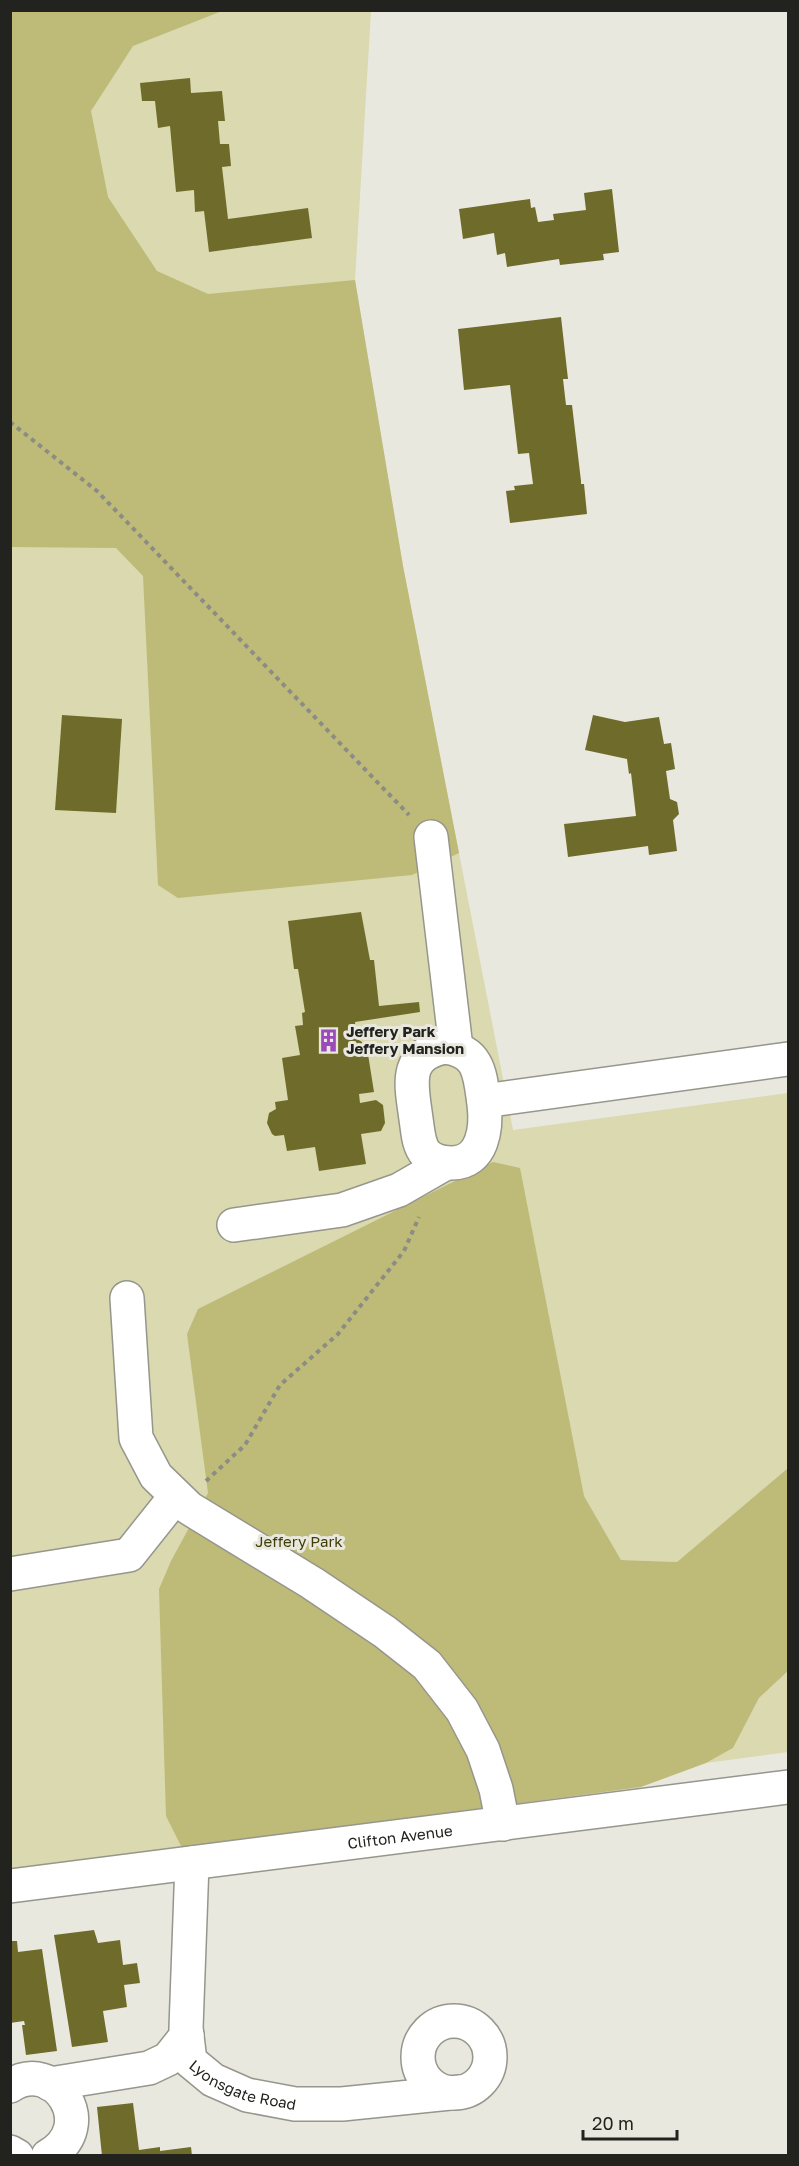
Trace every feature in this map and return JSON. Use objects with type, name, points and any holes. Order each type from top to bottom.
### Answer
[{"type":"street","points":[[431,837],[456,1048]]},
{"type":"street","points":[[234,1225],[342,1209],[399,1190],[438,1168],[467,1159],[476,1152],[482,1142],[485,1115],[480,1072],[475,1062],[467,1054],[456,1048],[434,1049],[416,1064],[412,1074],[420,1142],[426,1153],[435,1160],[438,1168]]},
{"type":"street","points":[[483,1101],[789,1059]]},
{"type":"street","points":[[127,1298],[136,1438],[156,1476],[189,1508],[312,1582],[385,1632],[427,1665],[462,1710],[483,1750],[496,1789],[503,1824]]},
{"type":"street","points":[[10,1574],[129,1555],[176,1496]]},
{"type":"street","name":"Clifton Avenue","points":[[10,1886],[789,1787]]},
{"type":"street","name":"Lyonsgate Road","points":[[192,1863],[188,2035],[190,2061],[213,2080],[247,2095],[295,2104],[330,2104],[460,2092]]},
{"type":"street","points":[[50,2084],[149,2068],[168,2059],[188,2035]]},
{"type":"street","points":[[10,2086],[26,2080],[39,2080],[50,2084],[65,2096],[72,2114],[71,2127],[66,2140],[58,2150],[48,2156]]},
{"type":"street","points":[[10,2152],[17,2156]]},
{"type":"path","points":[[10,422],[97,491],[431,837]]},
{"type":"path","points":[[176,1496],[200,1487],[244,1445],[280,1385],[338,1334],[404,1251],[438,1168]]},
{"type":"green space","name":"Jeffery Park","points":[[11,11],[371,11],[355,280],[403,566],[513,1130],[788,1093],[788,1468],[677,1562],[621,1560],[585,1498],[641,1787],[182,1848],[11,1877]]},
{"type":"green space","points":[[11,11],[222,11],[133,46],[91,111],[108,197],[157,271],[208,294],[355,280],[403,566],[459,853],[412,875],[178,898],[158,885],[143,576],[116,548],[11,547]]},
{"type":"green space","points":[[493,1162],[520,1168],[584,1496],[621,1560],[677,1562],[788,1468],[788,1671],[759,1698],[733,1748],[706,1763],[641,1787],[182,1848],[166,1816],[159,1589],[171,1561],[208,1493],[187,1334],[198,1309]]},
{"type":"green space","points":[[788,1671],[788,1752],[706,1763],[733,1748],[759,1698]]},
{"type":"building","points":[[190,78],[191,93],[222,91],[225,121],[218,121],[220,144],[229,144],[231,166],[222,167],[228,219],[308,208],[312,238],[209,252],[204,211],[195,212],[194,190],[176,192],[170,126],[158,128],[155,101],[142,101],[140,83]]},
{"type":"building","points":[[612,189],[619,252],[603,254],[604,260],[560,265],[559,259],[507,267],[505,253],[497,255],[494,233],[463,239],[459,209],[530,199],[531,208],[535,207],[538,222],[554,220],[553,214],[586,210],[584,193]]},
{"type":"building","points":[[561,317],[568,379],[563,379],[566,405],[572,405],[581,484],[584,484],[587,514],[510,523],[506,491],[515,490],[514,486],[533,484],[529,453],[518,454],[510,385],[464,390],[458,329]]},
{"type":"building","points":[[62,715],[122,719],[116,813],[55,810]]},
{"type":"building","points":[[593,715],[625,722],[659,717],[664,744],[671,743],[675,769],[666,771],[670,799],[677,802],[679,814],[673,820],[677,851],[649,855],[648,846],[568,857],[564,824],[636,816],[627,759],[585,750]]},
{"type":"building","name":"Jeffery Park Jeffery Mansion","points":[[361,912],[370,960],[374,960],[379,1006],[419,1002],[420,1012],[355,1022],[357,1039],[362,1042],[363,1048],[367,1048],[374,1092],[359,1094],[360,1103],[376,1100],[383,1105],[385,1123],[381,1131],[361,1134],[366,1164],[319,1171],[315,1147],[287,1151],[284,1135],[272,1134],[267,1123],[269,1113],[276,1109],[275,1102],[288,1100],[282,1058],[300,1055],[295,1026],[303,1025],[302,1013],[305,1012],[298,969],[294,969],[288,921]]},
{"type":"building","points":[[94,1930],[98,1943],[120,1940],[123,1965],[137,1963],[140,1983],[124,1985],[127,2007],[103,2011],[108,2042],[72,2047],[54,1935]]},
{"type":"building","points":[[10,1941],[17,1941],[18,1952],[42,1949],[57,2051],[26,2055],[22,2025],[25,2025],[24,2021],[10,2023]]},
{"type":"building","points":[[133,2103],[139,2150],[160,2147],[160,2151],[191,2147],[192,2156],[102,2156],[97,2107]]},
{"type":"place","name":"Jeffery Park Jeffery Mansion","points":[[328,1040]]}]
